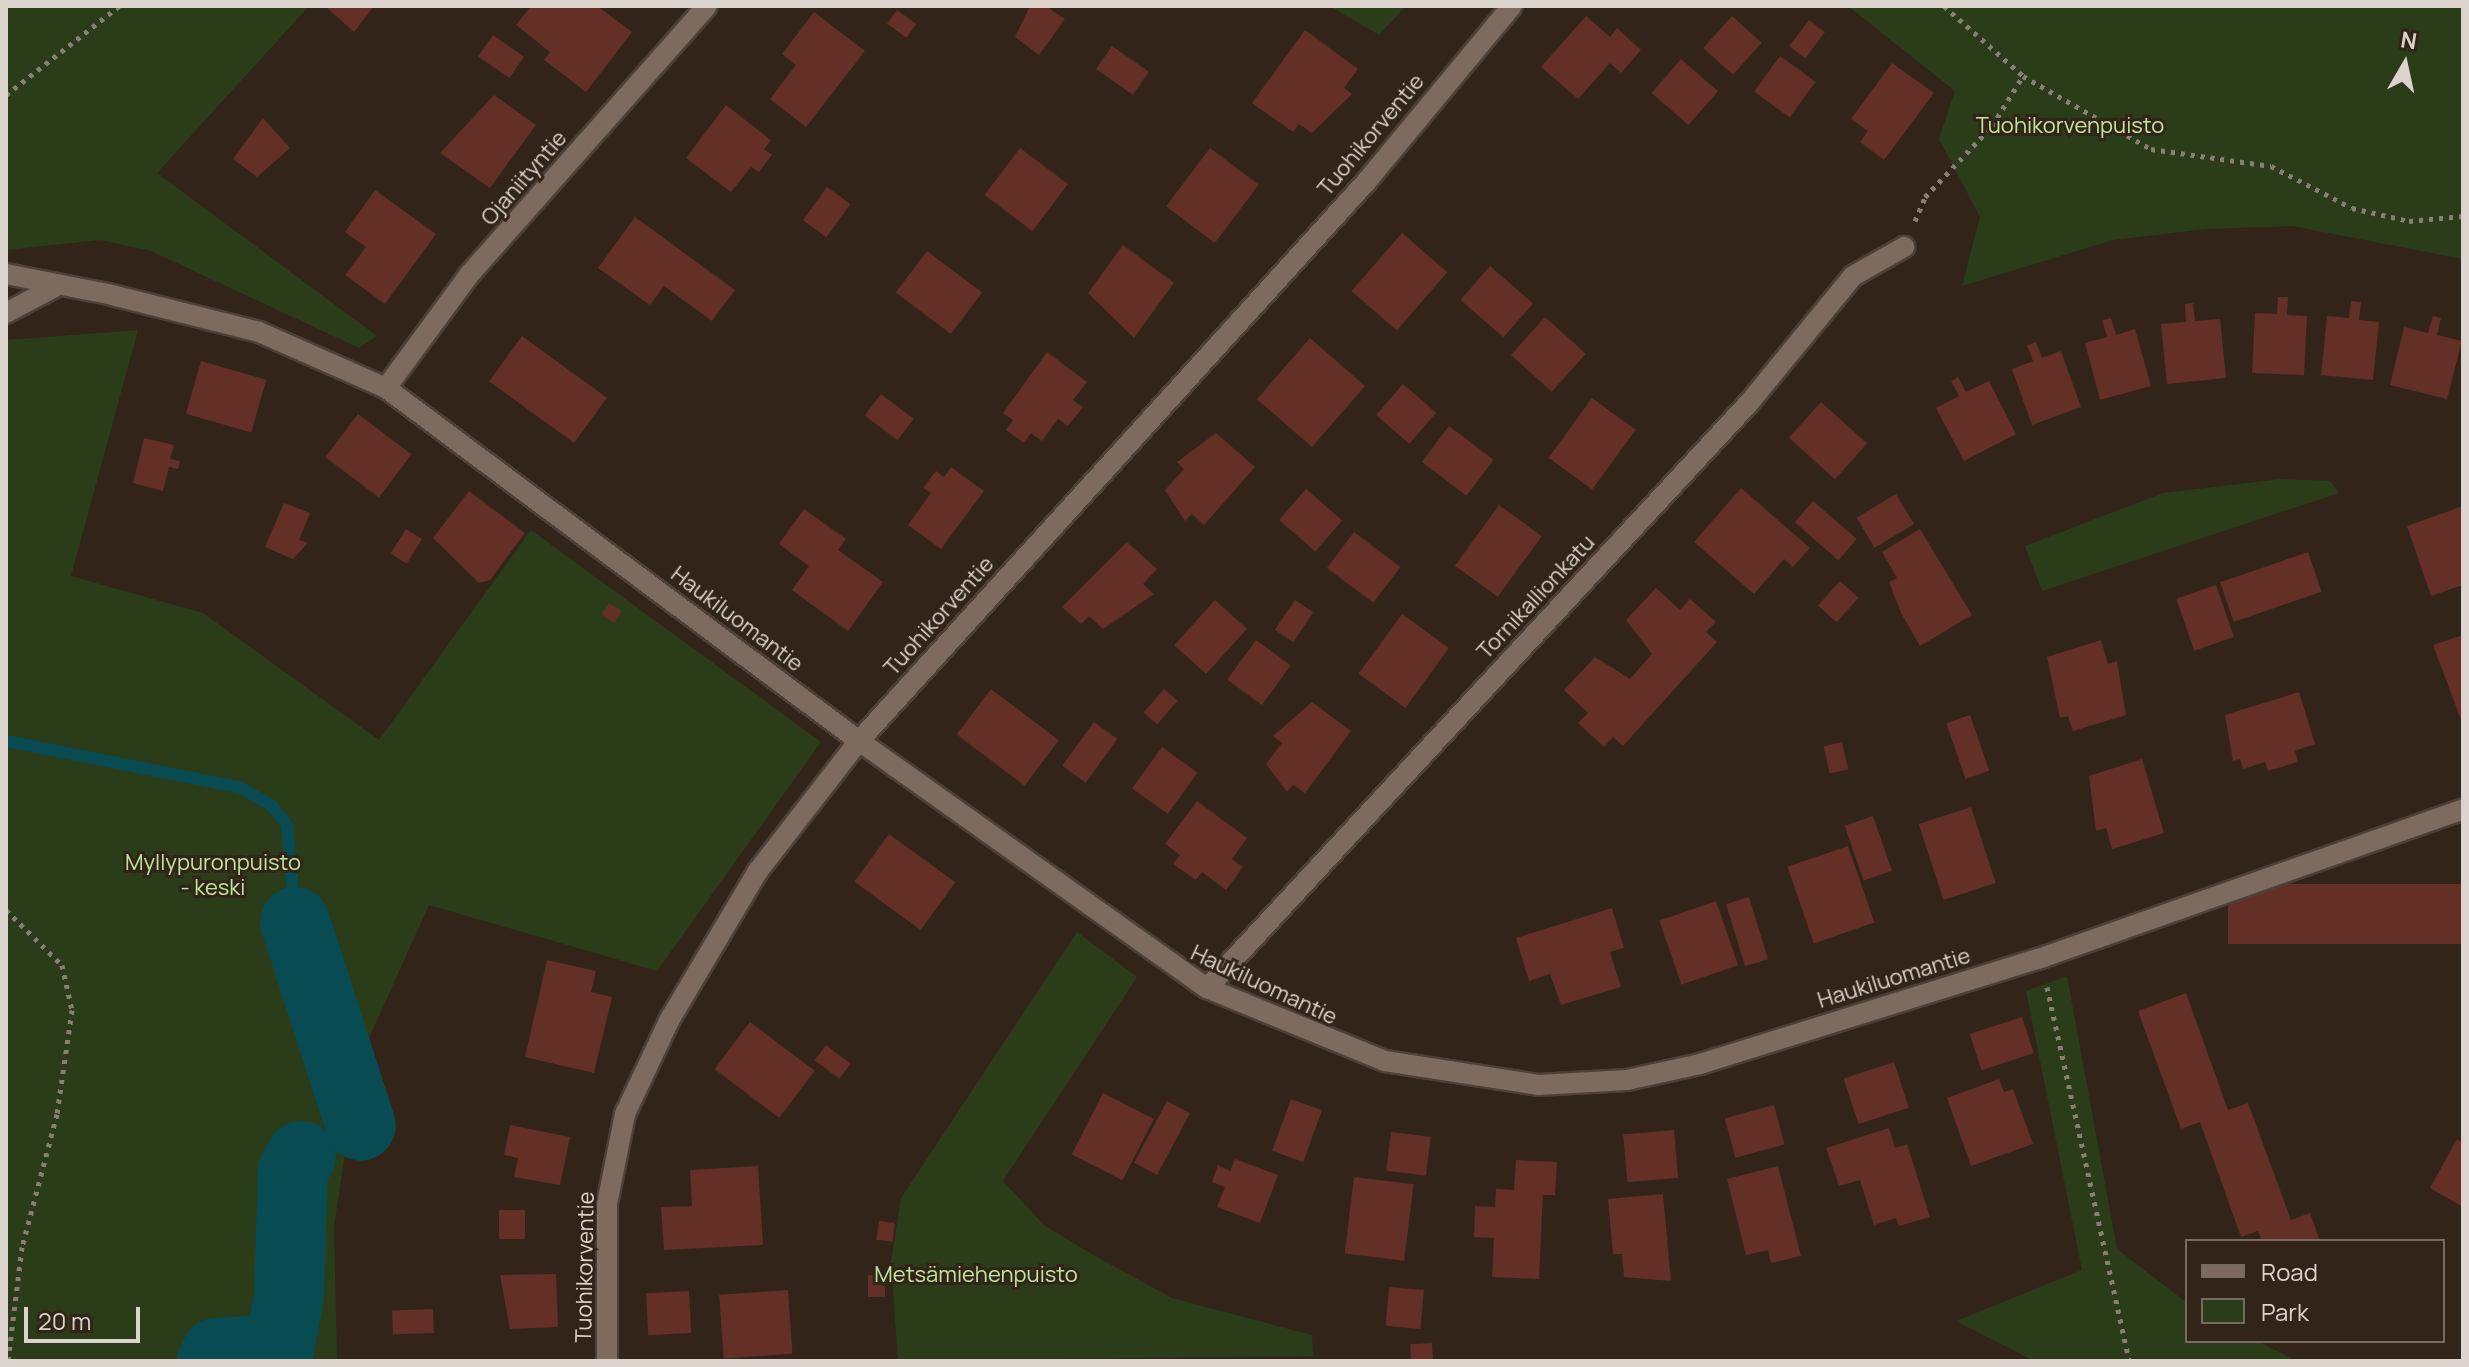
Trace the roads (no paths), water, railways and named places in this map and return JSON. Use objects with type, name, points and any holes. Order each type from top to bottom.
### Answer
[{"type":"street","name":"Ojaniityntie","points":[[386,388],[469,275],[707,6]]},
{"type":"street","name":"Tuohikorventie","points":[[607,1361],[607,1204],[625,1114],[723,927],[859,741],[1358,191],[1512,6]]},
{"type":"street","name":"Tornikallionkatu","points":[[1207,988],[1749,403],[1853,276],[1904,247]]},
{"type":"street","name":"Haukiluomantie","points":[[6,274],[55,287],[108,294],[259,332],[386,388],[859,741],[1207,988],[1385,1061],[1492,1081],[1582,1084],[1700,1064],[2038,959],[2463,809]]},
{"type":"street","points":[[6,313],[55,287]]},
{"type":"waterway","points":[[6,741],[239,787],[271,805],[287,825],[295,922]]},
{"type":"waterway","points":[[295,922],[361,1126]]},
{"type":"waterway","points":[[301,1156],[312,1141],[361,1126]]},
{"type":"waterway","points":[[212,1361],[216,1353],[279,1349],[289,1296],[293,1171],[301,1156]]},
{"type":"park label","name":"Tuohikorvenpuisto","points":[[2070,126]]},
{"type":"park label","name":"Myllypuronpuisto - keski","points":[[213,874]]},
{"type":"park label","name":"Metsämiehenpuisto","points":[[976,1275]]}]
